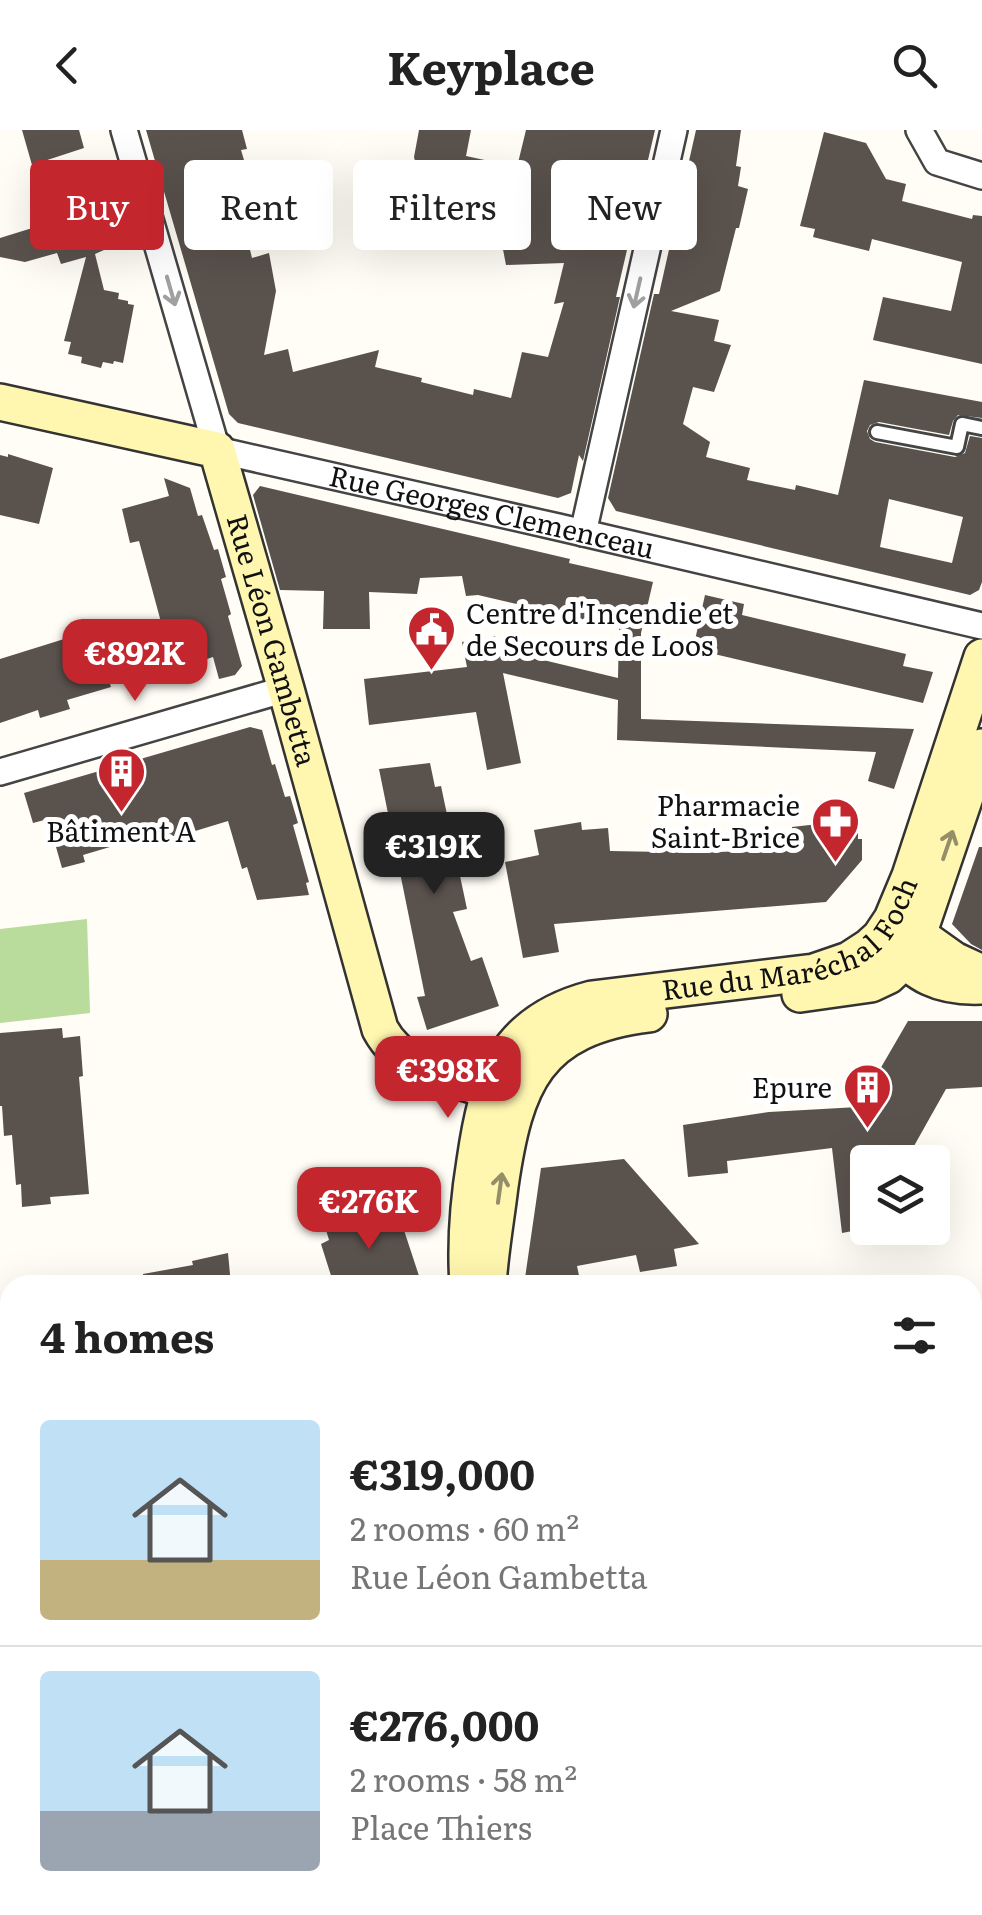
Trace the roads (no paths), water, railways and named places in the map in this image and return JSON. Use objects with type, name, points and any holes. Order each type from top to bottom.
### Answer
[{"type":"main road","name":"Rue Georges Clemenceau","points":[[0,402],[217,450]]},
{"type":"main road","name":"Rue Léon Gambetta","points":[[217,450],[380,1029],[412,1064],[489,1090]]},
{"type":"main road","name":"Rue du Maréchal Foch","points":[[489,1275],[504,1157],[519,1099],[534,1070],[553,1049],[590,1026],[635,1016],[871,984],[888,976],[910,876],[982,657]]},
{"type":"main road","name":"Rue du Maréchal Foch","points":[[489,1090],[517,1041],[552,1012],[592,999],[814,972],[898,937],[982,746]]},
{"type":"main road","points":[[898,937],[982,974]]},
{"type":"main road","points":[[898,937],[927,977],[958,987],[982,986]]},
{"type":"main road","points":[[468,1275],[466,1216],[489,1090]]},
{"type":"street","name":"Rue Léon Gambetta","points":[[124,130],[217,450]]},
{"type":"street","points":[[583,533],[674,130]]},
{"type":"street","points":[[919,130],[937,162],[982,176]]},
{"type":"street","name":"Rue Georges Clemenceau","points":[[217,450],[982,626]]},
{"type":"street","points":[[0,772],[286,689]]},
{"type":"lane","points":[[877,432],[957,448],[962,424],[982,428]]},
{"type":"place","name":"Centre d'Incendie et de Secours de Loos","points":[[431,672]]},
{"type":"place","name":"Bâtiment A","points":[[121,814]]},
{"type":"place","name":"Pharmacie Saint-Brice","points":[[835,864]]},
{"type":"place","name":"Epure","points":[[867,1130]]}]
